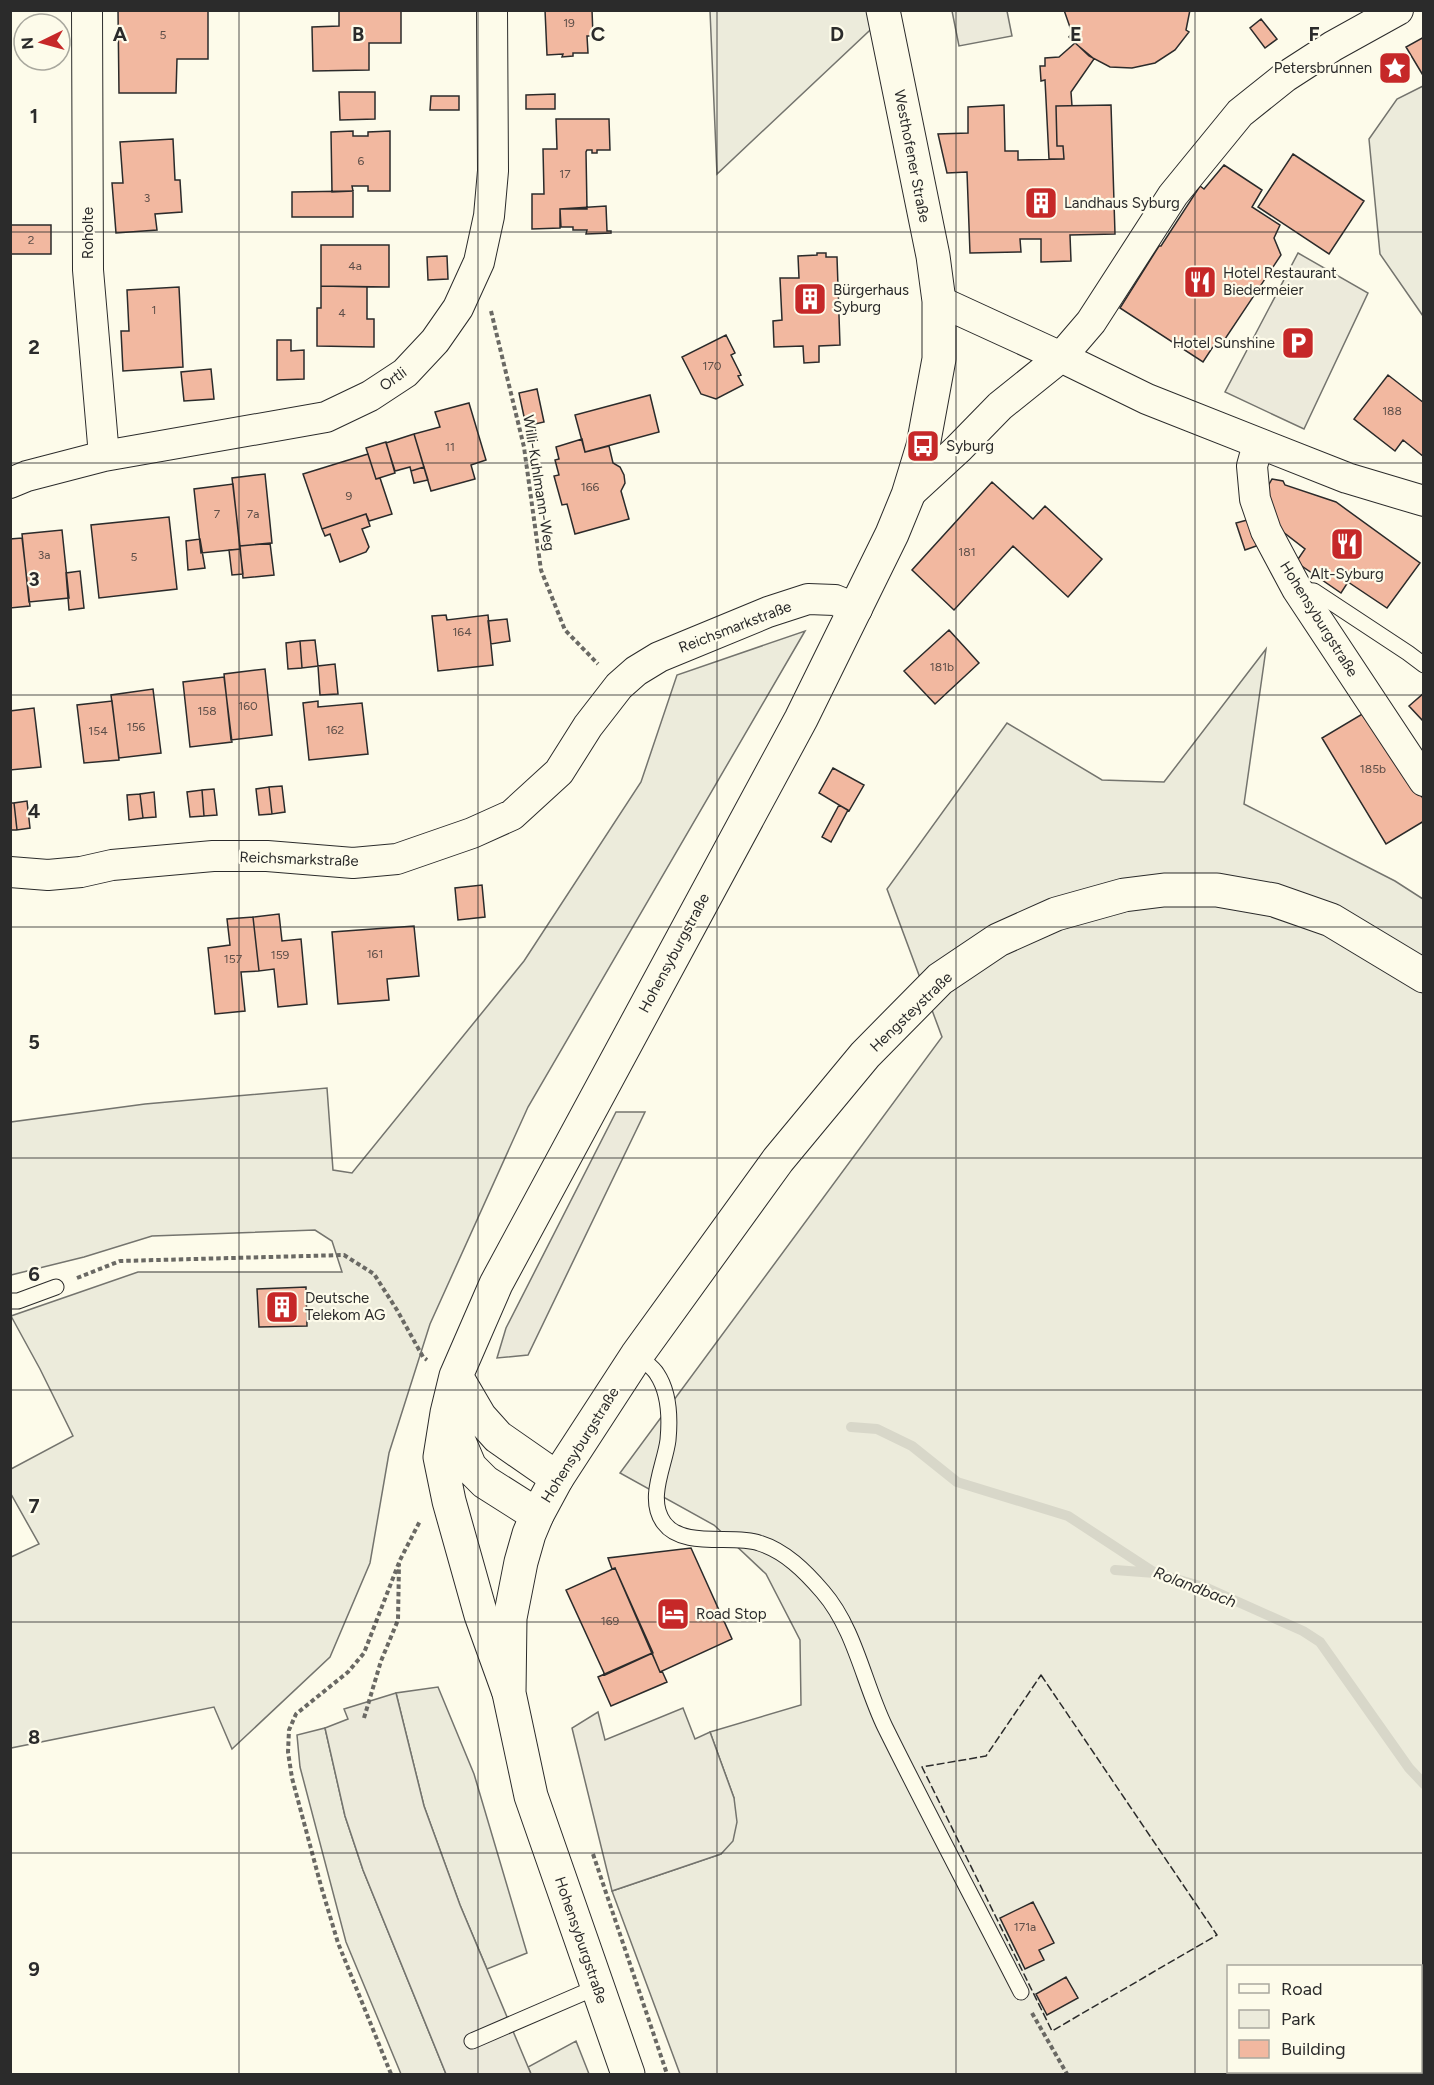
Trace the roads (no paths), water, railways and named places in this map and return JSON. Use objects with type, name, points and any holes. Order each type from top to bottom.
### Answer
[{"type":"street","name":"Roholte","points":[[87,10],[88,270],[104,456]]},
{"type":"street","name":"Ortli","points":[[10,483],[27,476],[104,456],[326,417],[370,396],[405,373],[435,340],[458,308],[479,262],[489,216],[493,171],[492,10]]},
{"type":"street","name":"Westhofener Straße","points":[[883,10],[933,256],[939,301]]},
{"type":"street","name":"Hohensyburgstraße","points":[[908,495],[1000,406],[1061,357],[1091,322],[1173,195],[1240,114],[1285,77],[1333,46],[1398,10]]},
{"type":"street","points":[[939,301],[1148,399],[1347,478],[1424,501]]},
{"type":"street","name":"Hohensyburgstraße","points":[[628,2074],[531,1796],[509,1693],[481,1615],[449,1501],[440,1457],[447,1413],[456,1376],[496,1284],[795,730],[857,609],[892,534],[908,495],[923,446],[932,405],[939,360],[939,301]]},
{"type":"street","name":"Hohensyburgstraße","points":[[1258,444],[1252,466],[1255,499],[1266,531],[1297,590],[1424,781]]},
{"type":"street","name":"Reichsmarkstraße","points":[[10,872],[48,875],[81,872],[111,864],[213,856],[267,856],[353,863],[397,859],[472,833],[512,815],[560,772],[588,726],[619,686],[636,671],[659,657],[768,612],[807,599],[835,600],[857,609]]},
{"type":"street","name":"Hengsteystraße","points":[[865,1055],[940,979],[998,940],[1056,914],[1124,896],[1164,890],[1217,890],[1274,900],[1331,920],[1424,976]]},
{"type":"street","name":"Hohensyburgstraße","points":[[509,1693],[510,1618],[521,1562],[537,1515],[557,1478],[637,1355],[778,1160],[865,1055]]},
{"type":"street","points":[[456,1376],[480,1417],[498,1437],[557,1478]]},
{"type":"street","points":[[447,1413],[470,1467],[485,1482],[537,1515]]},
{"type":"lane","points":[[1297,590],[1314,591],[1424,665]]},
{"type":"lane","points":[[10,1301],[56,1287]]},
{"type":"lane","points":[[637,1355],[657,1372],[665,1391],[668,1441],[658,1482],[657,1511],[664,1524],[676,1533],[689,1536],[758,1542],[791,1558],[824,1593],[850,1636],[884,1724],[1022,1992]]},
{"type":"lane","points":[[472,2041],[597,1987]]},
{"type":"waterway","name":"Rolandbach","points":[[851,1427],[877,1429],[912,1446],[957,1482],[1068,1516],[1155,1573],[1207,1588],[1303,1631],[1320,1642],[1409,1768],[1424,1784]]},
{"type":"waterway","points":[[1115,1570],[1155,1573]]},
{"type":"place","name":"Petersbrunnen","points":[[1395,68]]},
{"type":"place","name":"Landhaus Syburg","points":[[1041,203]]},
{"type":"place","name":"Hotel Restaurant Biedermeier","points":[[1200,282]]},
{"type":"place","name":"Bürgerhaus Syburg","points":[[810,299]]},
{"type":"place","name":"Hotel Sunshine","points":[[1298,343]]},
{"type":"place","name":"Syburg","points":[[923,446]]},
{"type":"place","name":"Alt-Syburg","points":[[1347,544]]},
{"type":"place","name":"Deutsche Telekom AG","points":[[282,1307]]},
{"type":"place","name":"Road Stop","points":[[673,1614]]}]
